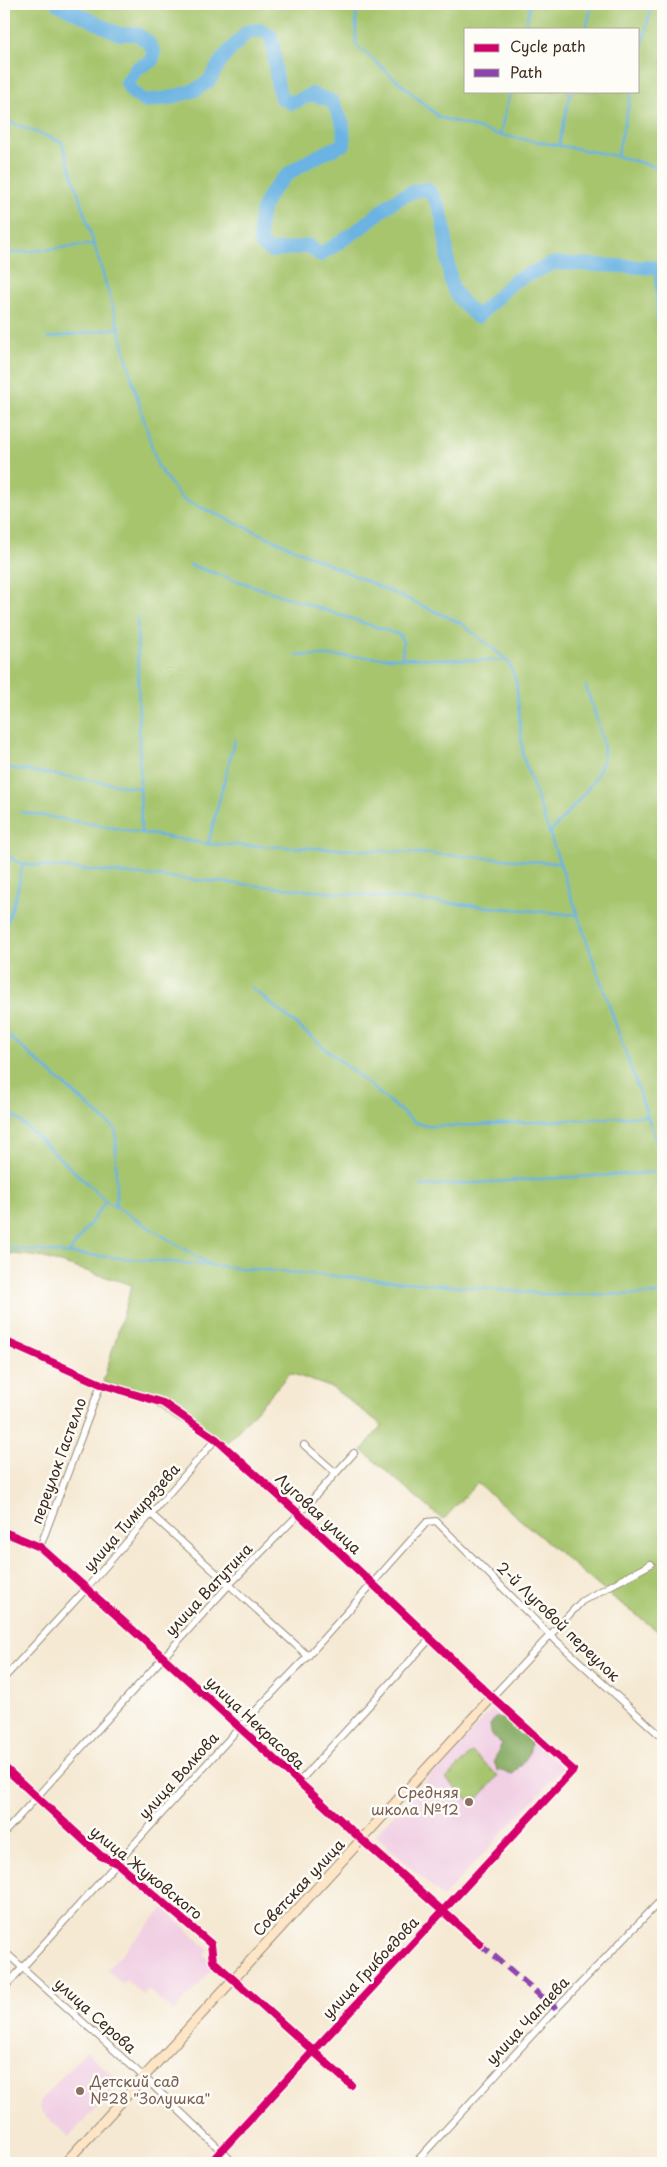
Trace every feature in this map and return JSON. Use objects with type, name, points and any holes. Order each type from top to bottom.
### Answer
[{"type":"street","name":"Луговая улица","points":[[4,1343],[101,1384],[163,1403],[216,1439],[300,1514],[492,1697],[574,1770]]},
{"type":"street","name":"переулок Гастелло","points":[[40,1546],[101,1384]]},
{"type":"street","name":"улица Тимирязева","points":[[4,1678],[86,1590],[216,1439]]},
{"type":"street","points":[[304,1445],[336,1473]]},
{"type":"street","name":"улица Ватутина","points":[[4,1833],[229,1585],[300,1514],[354,1453]]},
{"type":"street","points":[[151,1514],[308,1656]]},
{"type":"street","name":"улица Волкова","points":[[4,1988],[239,1728],[308,1656],[427,1522],[436,1522]]},
{"type":"street","name":"2-й Луговой переулок","points":[[436,1522],[550,1634],[663,1738]]},
{"type":"street","name":"улица Некрасова","points":[[4,1532],[40,1546],[362,1840],[480,1944]]},
{"type":"street","name":"Советская улица","points":[[65,2163],[145,2078],[233,1979],[550,1634],[589,1596],[651,1564]]},
{"type":"street","points":[[299,1782],[430,1639]]},
{"type":"street","name":"улица Жуковского","points":[[4,1767],[101,1856],[117,1863],[211,1944],[213,1961],[351,2085]]},
{"type":"street","name":"улица Грибоедова","points":[[210,2163],[574,1770]]},
{"type":"street","name":"улица Чапаева","points":[[415,2163],[556,2009],[663,1898]]},
{"type":"street","name":"улица Серова","points":[[4,1951],[145,2078],[234,2163]]},
{"type":"shaded area","name":"Средняя школа №12","points":[[495,1706],[563,1768],[443,1897],[375,1835]]},
{"type":"shaded area","points":[[164,1908],[208,1949],[204,1955],[216,1965],[174,2012],[148,1990],[143,1995],[126,1980],[122,1984],[107,1970]]},
{"type":"shaded area","name":"Детский сад №28 \"Золушка\"","points":[[86,2051],[120,2082],[69,2137],[43,2113],[39,2106],[41,2099]]},
{"type":"green space","points":[[4,4],[663,4],[663,1635],[601,1588],[477,1483],[443,1520],[362,1450],[382,1425],[333,1388],[290,1373],[226,1444],[164,1401],[103,1382],[132,1285],[41,1257],[4,1253]]},
{"type":"green space","points":[[496,1717],[508,1719],[521,1729],[532,1743],[528,1756],[513,1774],[497,1770],[494,1761],[502,1743],[492,1737],[490,1725]]},
{"type":"green space","points":[[472,1752],[498,1776],[473,1804],[446,1779]]},
{"type":"waterway","points":[[58,4],[119,34],[137,34],[148,42],[154,52],[152,61],[137,68],[127,83],[132,92],[144,101],[170,98],[195,90],[209,81],[222,59],[248,31],[261,30],[271,36],[277,83],[281,98],[292,103],[312,94],[332,101],[343,124],[344,144],[305,163],[282,180],[273,190],[266,202],[260,226],[260,243],[271,251],[309,246],[320,255],[358,230],[400,197],[408,193],[427,189],[439,207],[442,217],[452,286],[460,300],[477,317],[514,281],[554,263],[661,268],[663,319]]},
{"type":"waterway","points":[[358,4],[356,45],[439,117],[500,135],[617,156],[663,169]]},
{"type":"waterway","points":[[525,28],[530,4]]},
{"type":"waterway","points":[[586,28],[592,4]]},
{"type":"waterway","points":[[640,55],[652,4]]},
{"type":"waterway","points":[[500,135],[510,92]]},
{"type":"waterway","points":[[559,144],[571,92]]},
{"type":"waterway","points":[[617,156],[632,92]]},
{"type":"waterway","points":[[4,120],[62,142],[119,328],[158,467],[182,499],[461,623],[508,661],[516,681],[523,757],[663,1161]]},
{"type":"waterway","points":[[4,254],[94,244]]},
{"type":"waterway","points":[[48,338],[119,328]]},
{"type":"waterway","points":[[190,565],[400,635],[403,642],[402,658]]},
{"type":"waterway","points":[[137,615],[141,832]]},
{"type":"waterway","points":[[296,655],[507,661]]},
{"type":"waterway","points":[[549,834],[592,783],[603,761],[604,751],[601,735],[586,687]]},
{"type":"waterway","points":[[208,844],[235,739]]},
{"type":"waterway","points":[[4,767],[139,788]]},
{"type":"waterway","points":[[21,812],[208,844],[389,851],[558,863]]},
{"type":"waterway","points":[[4,851],[15,861],[23,864],[577,915]]},
{"type":"waterway","points":[[4,933],[16,896],[23,864]]},
{"type":"waterway","points":[[251,987],[414,1122],[427,1126],[455,1126],[647,1116]]},
{"type":"waterway","points":[[4,1032],[116,1130],[116,1207]]},
{"type":"waterway","points":[[4,1106],[106,1201],[210,1265]]},
{"type":"waterway","points":[[421,1186],[663,1172]]},
{"type":"waterway","points":[[69,1253],[106,1201]]},
{"type":"waterway","points":[[4,1248],[558,1295],[663,1294]]},
{"type":"marked path","points":[[480,1944],[556,2009]]},
{"type":"cycle path","points":[[4,1341],[101,1384],[163,1403],[216,1439],[299,1514],[492,1697],[573,1770],[210,2163]]},
{"type":"cycle path","points":[[4,1532],[40,1547],[362,1840],[480,1944]]},
{"type":"cycle path","points":[[4,1767],[101,1856],[117,1863],[211,1944],[213,1961],[351,2085]]},
{"type":"place","name":"Средняя школа №12","points":[[469,1802]]},
{"type":"place","name":"Детский сад №28 \"Золушка\"","points":[[80,2091]]}]
